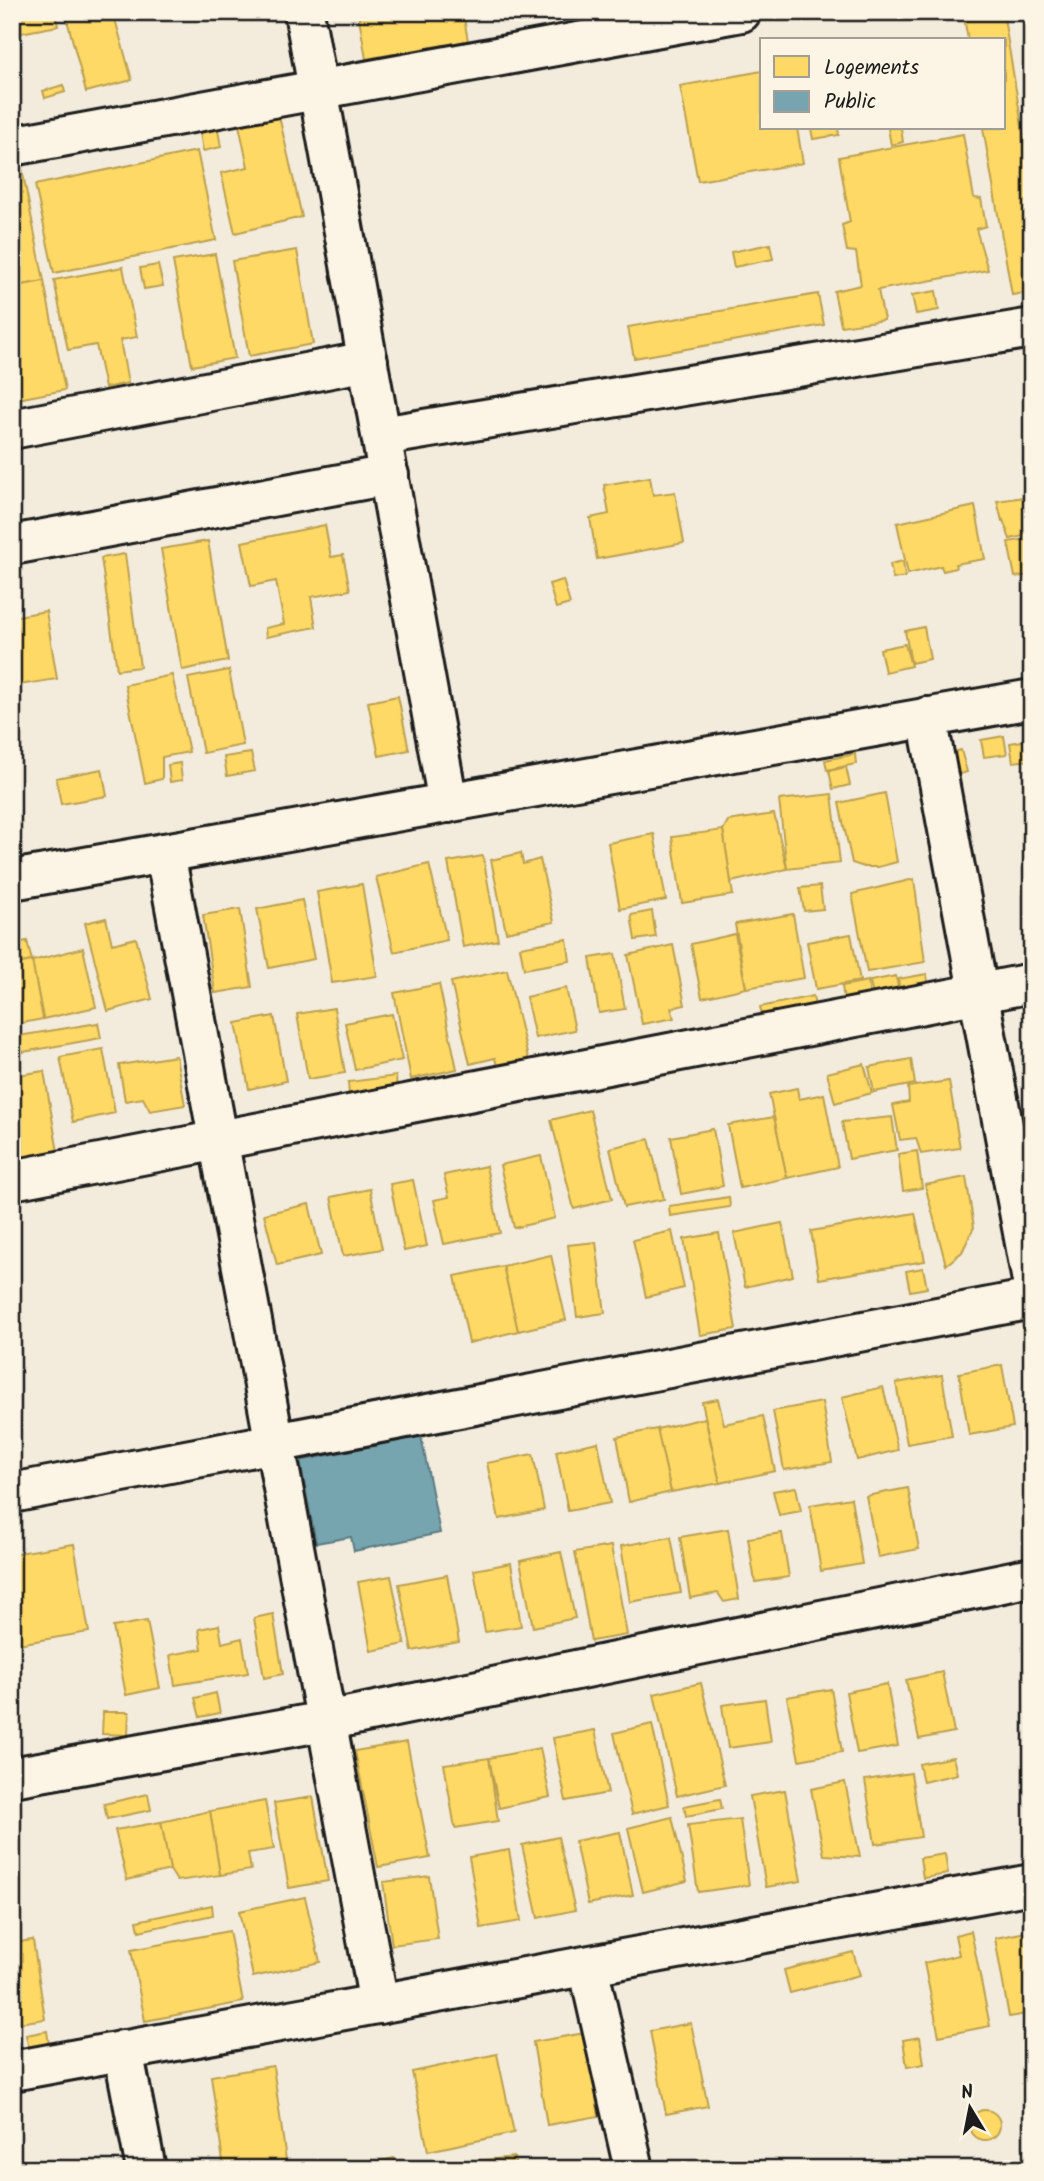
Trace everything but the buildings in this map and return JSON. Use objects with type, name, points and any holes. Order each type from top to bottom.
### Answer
[{"type":"street","points":[[304,12],[448,803]]},
{"type":"street","points":[[12,146],[318,90],[682,18],[741,12]]},
{"type":"street","points":[[382,436],[1032,328]]},
{"type":"street","points":[[12,429],[368,361]]},
{"type":"street","points":[[12,545],[389,475]]},
{"type":"street","points":[[12,880],[1032,699]]},
{"type":"street","points":[[928,717],[1032,1281]]},
{"type":"street","points":[[165,853],[379,2004]]},
{"type":"street","points":[[12,1181],[1032,983]]},
{"type":"street","points":[[12,1493],[1032,1299]]},
{"type":"street","points":[[12,1777],[326,1721],[1032,1577]]},
{"type":"street","points":[[12,2071],[1032,1884]]},
{"type":"street","points":[[588,1966],[634,2169]]},
{"type":"street","points":[[123,2050],[146,2169]]}]
